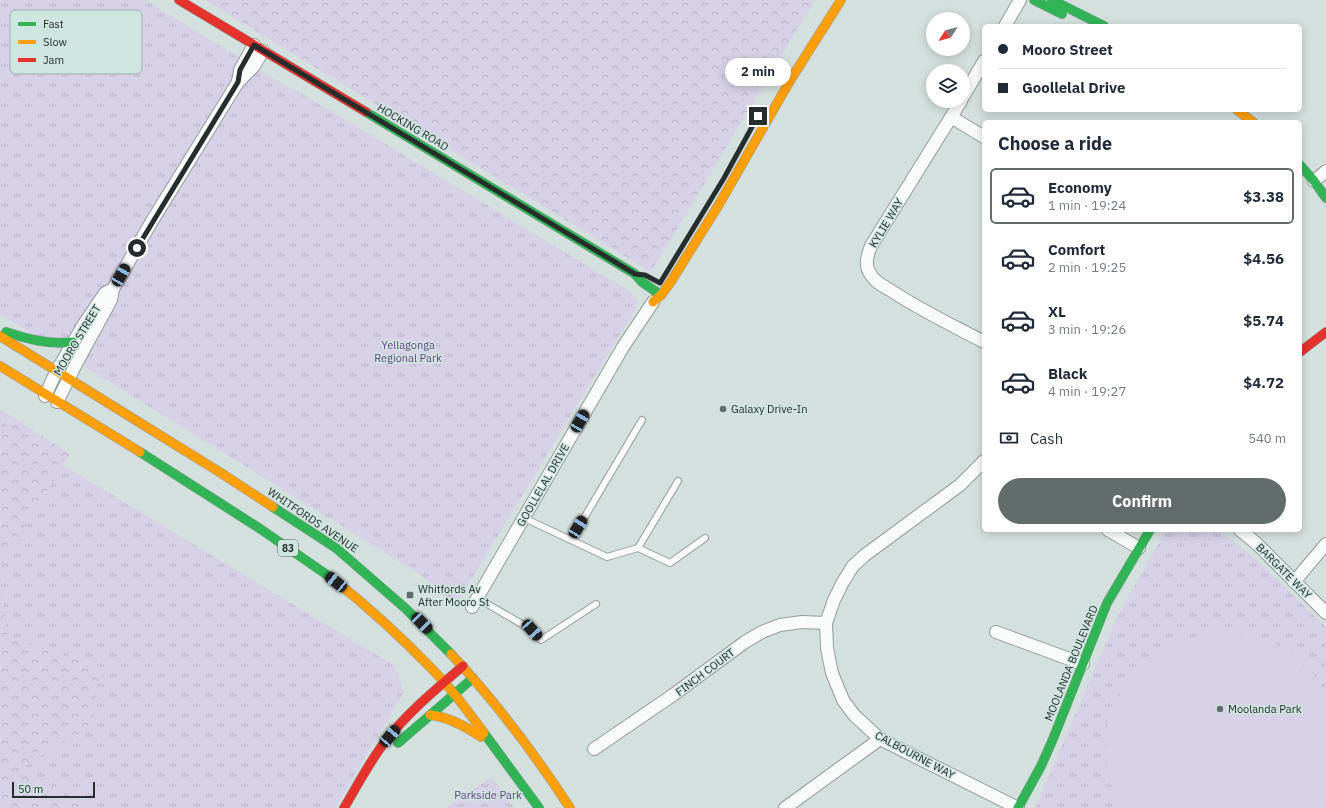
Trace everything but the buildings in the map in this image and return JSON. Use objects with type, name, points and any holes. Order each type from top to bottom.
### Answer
[{"type":"street","name":"HOCKING ROAD","points":[[179,0],[635,274],[642,282],[659,292]]},
{"type":"street","name":"GOOLLELAL DRIVE","points":[[475,603],[623,347],[722,199],[787,85],[841,0]]},
{"type":"street","points":[[1006,24],[1020,0]]},
{"type":"street","points":[[1034,0],[1082,24]]},
{"type":"street","points":[[1052,0],[1100,24]]},
{"type":"street","points":[[812,29],[819,17]]},
{"type":"street","name":"MOORO STREET","points":[[57,402],[111,300],[114,289],[152,221],[238,82],[240,70],[258,48]]},
{"type":"street","points":[[970,85],[982,64]]},
{"type":"street","name":"KYLIE WAY","points":[[957,108],[871,246],[867,256],[867,265],[870,274],[875,281],[903,299],[982,341]]},
{"type":"street","points":[[1241,112],[1255,120]]},
{"type":"street","points":[[951,117],[982,136]]},
{"type":"street","points":[[1302,156],[1321,179],[1326,198]]},
{"type":"street","points":[[1302,166],[1321,179]]},
{"type":"street","name":"GOOLLELAL DRIVE","points":[[659,292],[677,255]]},
{"type":"street","name":"MOORO STREET","points":[[45,396],[56,372],[84,324],[105,293],[114,289]]},
{"type":"street","points":[[0,330],[29,339],[47,342],[60,344],[73,342]]},
{"type":"street","points":[[1302,350],[1326,332]]},
{"type":"street","name":"WHITFORDS AVENUE","points":[[0,336],[56,372],[204,462],[339,550],[411,612],[463,666],[508,718],[537,757],[570,808]]},
{"type":"street","name":"83","points":[[0,366],[45,396],[190,484],[326,574],[365,605],[396,633],[430,667],[454,694],[495,746],[539,808]]},
{"type":"street","name":"CALBOURNE WAY","points":[[982,463],[960,485],[865,555],[853,566],[834,600],[826,624],[827,648],[832,673],[843,700],[854,715],[880,739],[1013,805]]},
{"type":"street","points":[[1111,532],[1131,544]]},
{"type":"street","name":"MOOLANDA BOULEVARD","points":[[1042,740],[1107,604],[1131,544],[1147,532]]},
{"type":"street","name":"BARGATE WAY","points":[[1242,532],[1256,543],[1326,613]]},
{"type":"street","points":[[1294,582],[1326,544]]},
{"type":"street","name":"MOOLANDA BOULEVARD","points":[[1013,805],[1041,766],[1054,739],[1079,662],[1081,643],[1103,591]]},
{"type":"street","name":"FINCH COURT","points":[[594,750],[673,695],[745,642],[762,632],[780,625],[802,622],[826,624]]},
{"type":"street","points":[[996,632],[1079,662]]},
{"type":"street","points":[[344,808],[384,743],[400,725],[463,666]]},
{"type":"street","points":[[393,750],[430,715],[473,678]]},
{"type":"street","points":[[430,715],[440,715],[465,726],[495,746]]},
{"type":"street","points":[[786,808],[880,739]]},
{"type":"lane","points":[[570,540],[642,420]]},
{"type":"lane","points":[[638,548],[678,481]]},
{"type":"lane","points":[[524,518],[606,557],[638,548],[670,563],[704,538]]},
{"type":"lane","points":[[475,603],[532,630],[541,640],[596,604]]},
{"type":"green space","name":"Yellagonga Regional Park","points":[[0,0],[145,0],[292,90],[294,89],[631,292],[639,303],[455,606],[421,575],[0,314]]},
{"type":"green space","points":[[205,0],[815,0],[651,272]]},
{"type":"green space","points":[[0,409],[14,418],[3,429],[395,666],[404,692],[335,808],[0,808]]},
{"type":"green space","points":[[14,418],[70,454],[0,567],[0,432]]},
{"type":"green space","name":"Moolanda Park","points":[[1165,532],[1222,532],[1259,562],[1326,627],[1326,808],[1035,808],[1117,617]]},
{"type":"green space","points":[[0,583],[8,637],[100,667],[93,724],[22,768],[87,808],[0,808]]},
{"type":"green space","name":"Moolanda Park","points":[[1213,632],[1250,634],[1284,648],[1312,672],[1326,696],[1326,804],[1324,808],[1122,808],[1114,795],[1105,760],[1108,723],[1122,688],[1145,660],[1177,641]]},
{"type":"green space","name":"Parkside Park","points":[[491,777],[514,808],[446,808]]},
{"type":"traffic: fast","points":[[1034,0],[1062,14]]},
{"type":"traffic: fast","points":[[1052,0],[1100,24]]},
{"type":"traffic: fast","points":[[366,112],[635,274],[642,282],[661,295]]},
{"type":"traffic: fast","points":[[1302,167],[1326,198]]},
{"type":"traffic: fast","points":[[6,332],[47,342],[73,342]]},
{"type":"traffic: fast","points":[[140,452],[259,528],[333,579]]},
{"type":"traffic: fast","points":[[273,507],[336,548],[405,608],[451,654]]},
{"type":"traffic: fast","points":[[1018,808],[1041,766],[1053,739],[1107,603],[1149,532]]},
{"type":"traffic: fast","points":[[398,743],[473,678]]},
{"type":"traffic: fast","points":[[484,733],[539,808]]},
{"type":"traffic: slow","points":[[653,302],[661,295],[670,283],[718,206],[791,79],[841,0]]},
{"type":"traffic: slow","points":[[1240,112],[1250,120]]},
{"type":"traffic: slow","points":[[0,336],[221,473],[273,507]]},
{"type":"traffic: slow","points":[[0,366],[140,452]]},
{"type":"traffic: slow","points":[[333,579],[383,622],[430,667],[465,707],[484,733]]},
{"type":"traffic: slow","points":[[451,654],[468,672],[514,728],[543,767],[570,808]]},
{"type":"traffic: slow","points":[[430,715],[457,723],[481,737]]},
{"type":"traffic: jam","points":[[179,0],[366,112]]},
{"type":"traffic: jam","points":[[1302,350],[1326,332]]},
{"type":"traffic: jam","points":[[344,808],[373,758],[393,732],[421,703],[463,666]]},
{"type":"place","name":"Galaxy Drive-In","points":[[723,409]]},
{"type":"place","name":"Whitfords Av After Mooro St","points":[[410,595]]},
{"type":"place","name":"Moolanda Park","points":[[1220,709]]},
{"type":"route","points":[[137,248],[152,221],[238,82],[240,70],[254,45],[635,274],[645,275],[660,283],[724,178],[751,126],[758,116]]}]
